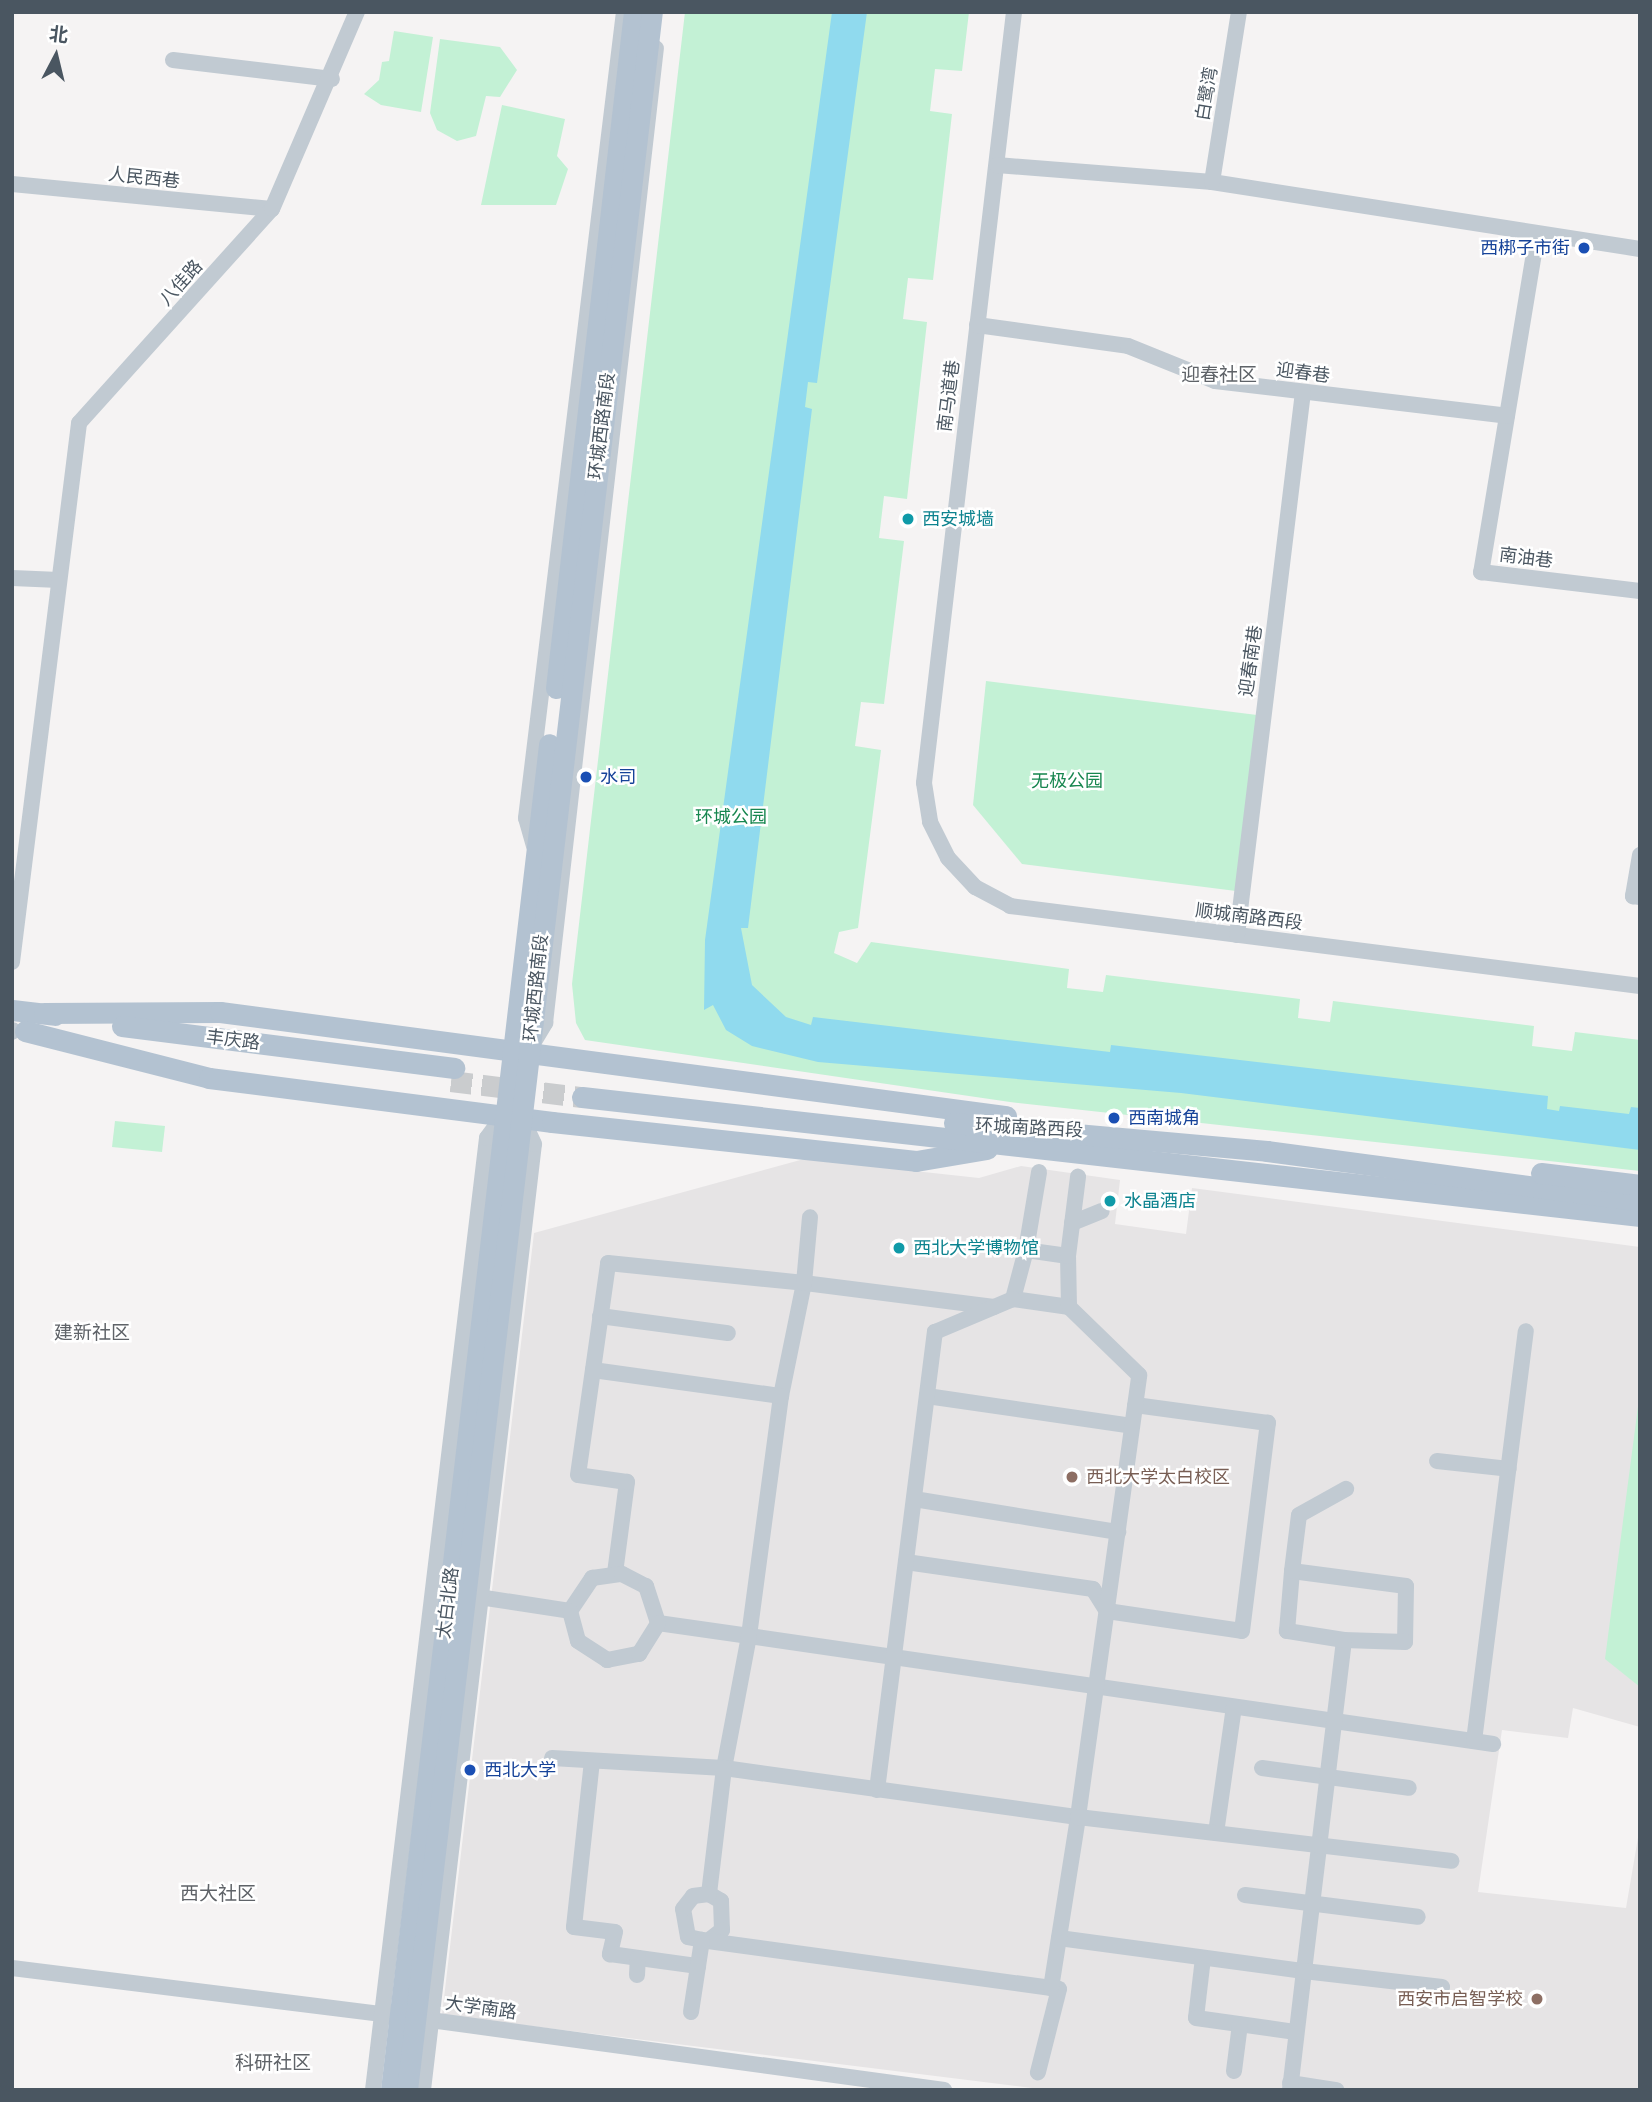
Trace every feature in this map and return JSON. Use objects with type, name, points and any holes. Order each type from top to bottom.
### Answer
[{"type":"main road","name":"环城西路南段","points":[[520,1049],[535,851],[646,14]]},
{"type":"main road","name":"环城西路南段","points":[[512,1117],[557,796],[646,14]]},
{"type":"main road","points":[[44,1013],[142,1016],[172,1008],[520,1049],[947,1105],[1047,1129]]},
{"type":"main road","name":"丰庆路","points":[[12,1010],[452,1075],[15,1031]]},
{"type":"main road","points":[[15,1031],[209,1078],[512,1117],[916,1161],[1014,1144]]},
{"type":"main road","name":"环城南路西段","points":[[1640,1201],[1454,1175],[1047,1129],[583,1090],[1398,1190],[1640,1216]]},
{"type":"main road","name":"太白北路","points":[[391,2090],[407,2017],[474,1596],[512,1117]]},
{"type":"main road","name":"太白北路","points":[[407,2090],[407,2017],[512,1117]]},
{"type":"main road","points":[[1454,1175],[1526,1172],[1640,1185]]},
{"type":"main road","name":"环城南路西段","points":[[1398,1190],[1640,1230]]},
{"type":"street","name":"八佳路","points":[[12,962],[79,423],[272,209],[332,79],[357,12]]},
{"type":"street","name":"环城西路南段","points":[[535,851],[526,818],[624,12]]},
{"type":"street","name":"南马道巷","points":[[924,783],[1014,12]]},
{"type":"street","name":"白鹭湾","points":[[1212,182],[1239,12]]},
{"type":"street","name":"环城西路南段","points":[[520,1049],[545,1023],[653,101],[646,14]]},
{"type":"street","points":[[173,60],[332,79]]},
{"type":"street","points":[[997,165],[1212,182],[1537,235],[1640,248]]},
{"type":"street","name":"人民西巷","points":[[12,184],[272,209]]},
{"type":"street","points":[[1507,416],[1537,235]]},
{"type":"street","name":"迎春巷","points":[[977,325],[1128,346],[1215,381],[1507,416]]},
{"type":"street","name":"迎春南巷","points":[[1237,935],[1303,392]]},
{"type":"street","name":"南油巷","points":[[1507,416],[1481,572],[1640,591]]},
{"type":"street","points":[[12,578],[58,580]]},
{"type":"street","name":"顺城南路西段","points":[[924,783],[930,822],[948,858],[975,887],[1010,906],[1640,986]]},
{"type":"street","points":[[557,796],[568,829]]},
{"type":"street","points":[[1637,897],[1640,855]]},
{"type":"street","points":[[1013,1299],[1026,1250],[1039,1172]]},
{"type":"street","points":[[1069,1307],[1068,1256],[1078,1177]]},
{"type":"street","points":[[1072,1223],[1102,1211]]},
{"type":"street","points":[[709,1894],[724,1768],[749,1636],[781,1396],[804,1283],[810,1217]]},
{"type":"street","points":[[1026,1250],[1068,1256]]},
{"type":"street","points":[[615,1573],[627,1482],[578,1475],[608,1263],[804,1283],[993,1307]]},
{"type":"street","points":[[877,1790],[890,1658],[906,1562],[936,1332],[1013,1299],[1069,1307],[1139,1376],[1097,1687],[1051,1988]]},
{"type":"street","points":[[600,1316],[729,1333]]},
{"type":"street","points":[[1474,1741],[1526,1331]]},
{"type":"street","points":[[593,1370],[781,1396]]},
{"type":"street","points":[[927,1396],[1132,1426]]},
{"type":"street","points":[[906,1562],[1093,1589],[1107,1611],[1242,1631],[1268,1423],[1135,1405]]},
{"type":"street","points":[[1437,1461],[1508,1469]]},
{"type":"street","points":[[1292,1571],[1406,1586],[1405,1642],[1344,1640],[1287,1631],[1292,1571],[1299,1516],[1346,1489]]},
{"type":"street","points":[[914,1499],[1118,1532]]},
{"type":"street","points":[[615,1573],[646,1586],[658,1623],[639,1654],[607,1660],[578,1641],[570,1611],[592,1578],[615,1573]]},
{"type":"street","points":[[474,1596],[570,1611]]},
{"type":"street","points":[[658,1623],[1493,1744]]},
{"type":"street","points":[[1336,2090],[1290,2086],[1337,1721],[1344,1640]]},
{"type":"street","points":[[1216,1833],[1234,1707]]},
{"type":"street","points":[[552,1758],[724,1768],[1078,1817],[1451,1861]]},
{"type":"street","points":[[592,1761],[574,1927],[615,1932],[610,1954],[698,1966]]},
{"type":"street","points":[[1262,1768],[1409,1788]]},
{"type":"street","points":[[691,2012],[705,1941],[722,1930],[725,1916],[720,1901],[709,1894],[693,1896],[683,1909],[688,1937],[705,1941],[1059,1989],[1052,2036],[1038,2072]]},
{"type":"street","points":[[1245,1895],[1419,1917]]},
{"type":"street","points":[[1059,1938],[1442,1987]]},
{"type":"street","points":[[637,1975],[638,1958]]},
{"type":"street","points":[[1203,1958],[1196,2018],[1296,2032]]},
{"type":"street","name":"大学南路","points":[[12,1968],[407,2017],[887,2086],[944,2090]]},
{"type":"street","points":[[373,2090],[407,2017]]},
{"type":"street","points":[[407,2017],[423,2090]]},
{"type":"street","points":[[1234,2071],[1240,2024]]},
{"type":"shaded area","name":"西北大学太白校区","points":[[804,1159],[979,1178],[1021,1166],[1120,1180],[1115,1224],[1186,1234],[1192,1188],[1640,1247],[1640,1727],[1573,1708],[1568,1738],[1502,1730],[1478,1892],[1626,1908],[1640,1826],[1640,2090],[1048,2090],[442,2015],[534,1233]]},
{"type":"green space","name":"环城公园","points":[[685,12],[969,12],[962,71],[935,69],[930,111],[952,114],[933,280],[908,278],[903,319],[927,322],[907,499],[884,496],[879,538],[904,541],[884,704],[861,702],[855,746],[881,750],[858,928],[839,932],[834,953],[857,963],[871,942],[1069,969],[1067,988],[1103,992],[1106,975],[1300,999],[1298,1018],[1330,1022],[1333,1001],[1534,1026],[1532,1046],[1572,1051],[1575,1032],[1640,1040],[1640,1171],[1010,1102],[585,1040],[576,1023],[572,984]]},
{"type":"green space","points":[[394,31],[433,37],[421,112],[381,105],[364,94],[379,80],[382,62],[389,61]]},
{"type":"green space","points":[[440,39],[500,47],[517,70],[500,97],[486,96],[476,136],[457,141],[437,130],[430,113]]},
{"type":"green space","points":[[502,105],[565,119],[557,156],[568,169],[556,205],[481,205]]},
{"type":"green space","name":"无极公园","points":[[986,681],[1257,715],[1236,891],[1022,864],[973,805]]},
{"type":"green space","points":[[115,1121],[165,1126],[162,1152],[112,1147]]},
{"type":"green space","points":[[1640,1391],[1640,1687],[1605,1659]]},
{"type":"water","points":[[832,12],[867,12],[817,383],[808,382],[805,407],[812,409],[748,928],[741,928],[752,985],[786,1017],[811,1025],[813,1017],[1110,1052],[1111,1045],[1548,1096],[1547,1109],[1559,1111],[1560,1106],[1629,1114],[1631,1107],[1640,1108],[1640,1150],[1181,1093],[818,1062],[752,1046],[726,1030],[713,1005],[704,1010],[705,940]]},
{"type":"tunnel","points":[[451,1081],[582,1097]]},
{"type":"place","name":"西梆子市街","points":[[1584,248]]},
{"type":"place","name":"西安城墙","points":[[908,519]]},
{"type":"place","name":"水司","points":[[586,777]]},
{"type":"place","name":"西南城角","points":[[1114,1118]]},
{"type":"place","name":"水晶酒店","points":[[1110,1201]]},
{"type":"place","name":"西北大学博物馆","points":[[899,1248]]},
{"type":"place","name":"西北大学太白校区","points":[[1072,1477]]},
{"type":"place","name":"西北大学","points":[[470,1770]]},
{"type":"place","name":"西安市启智学校","points":[[1537,1999]]},
{"type":"district","name":"迎春社区","points":[[1219,376]]},
{"type":"district","name":"建新社区","points":[[92,1334]]},
{"type":"district","name":"西大社区","points":[[218,1895]]},
{"type":"district","name":"科研社区","points":[[273,2064]]}]
